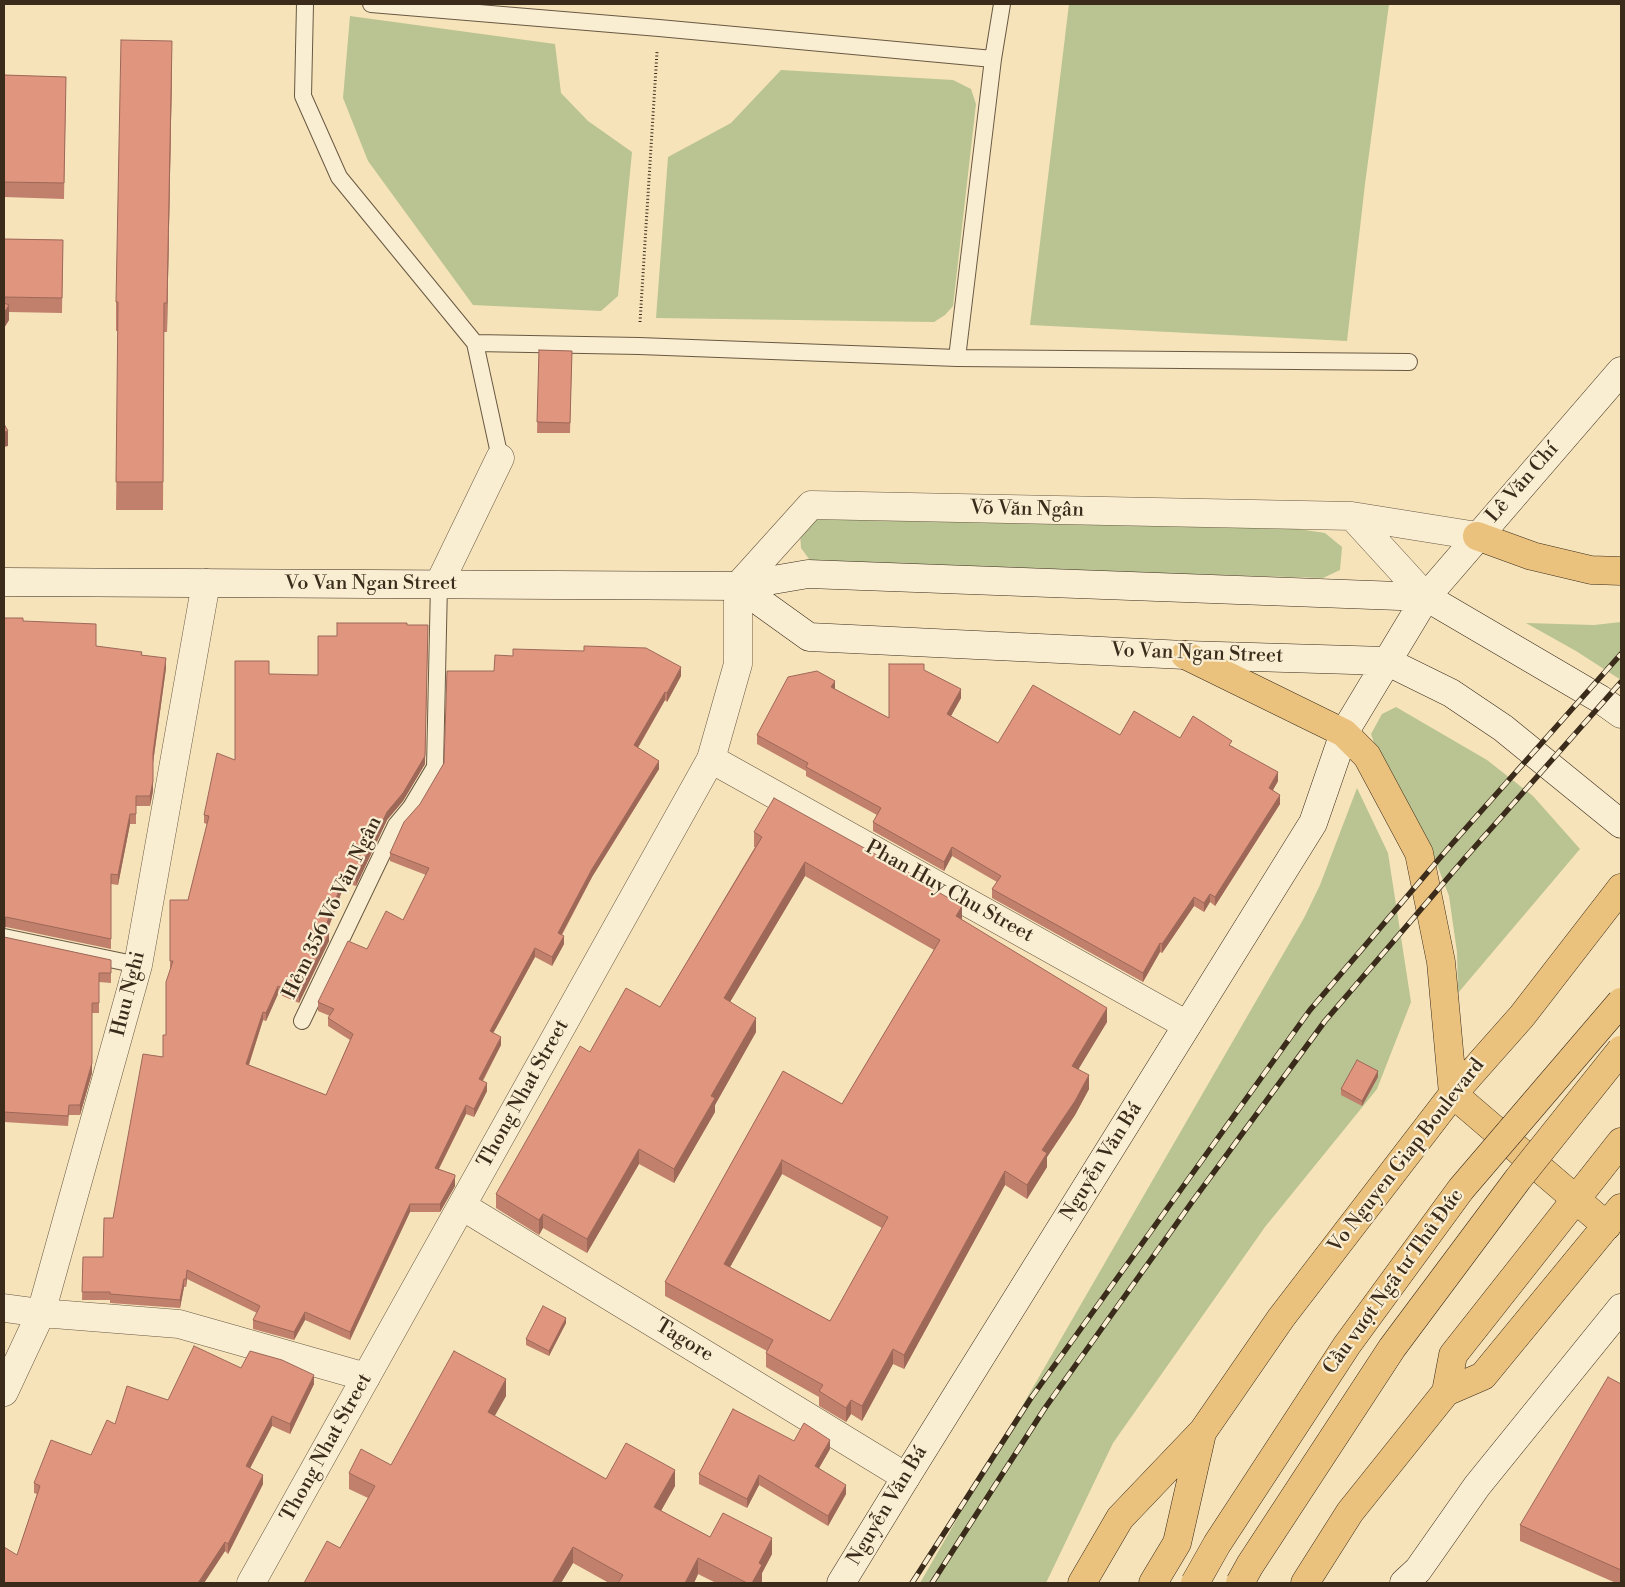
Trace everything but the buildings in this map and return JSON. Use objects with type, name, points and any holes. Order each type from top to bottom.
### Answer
[{"type":"highway","points":[[1477,536],[1532,556],[1591,570],[1621,571]]},
{"type":"highway","points":[[1185,654],[1344,732],[1367,756],[1419,853],[1441,962],[1453,1094],[1576,1200],[1614,1217],[1483,1376],[1446,1392]]},
{"type":"highway","name":"Vo Nguyen Giap Boulevard","points":[[1082,1583],[1120,1518],[1203,1431],[1281,1318],[1453,1094],[1522,1016],[1621,888]]},
{"type":"highway","name":"Cầu vượt Ngã tư Thủ Đức","points":[[1194,1583],[1217,1544],[1347,1345],[1455,1196],[1621,1002]]},
{"type":"highway","name":"Cầu vượt Ngã tư Thủ Đức","points":[[1240,1583],[1392,1348],[1518,1179],[1621,1050]]},
{"type":"highway","points":[[1305,1583],[1350,1512],[1446,1392],[1454,1355],[1621,1142]]},
{"type":"highway","name":"Vo Nguyen Giap Boulevard","points":[[1153,1583],[1177,1543],[1203,1431]]},
{"type":"street","name":"Lê Văn Chí","points":[[1386,661],[1426,597],[1621,371]]},
{"type":"street","points":[[439,584],[500,458]]},
{"type":"street","name":"Võ Văn Ngân","points":[[738,586],[811,505],[1352,516],[1477,536]]},
{"type":"street","points":[[1352,516],[1426,597]]},
{"type":"street","name":"Vo Van Ngan Street","points":[[4,582],[738,586],[808,574],[1426,597],[1600,699],[1621,714]]},
{"type":"street","name":"Huu Nghi","points":[[4,1392],[41,1313],[138,965],[206,583]]},
{"type":"street","name":"Vo Van Ngan Street","points":[[738,586],[809,637],[1386,661],[1451,693],[1503,728],[1621,824]]},
{"type":"street","name":"Thong Nhat Street","points":[[251,1583],[711,759],[738,664],[738,586]]},
{"type":"street","name":"Nguyễn Văn Bá","points":[[841,1583],[1313,823],[1344,732],[1386,661]]},
{"type":"street","name":"Phan Huy Chu Street","points":[[711,759],[1187,1024]]},
{"type":"street","name":"Tagore","points":[[462,1206],[906,1477]]},
{"type":"street","points":[[4,1308],[41,1313],[179,1324],[366,1377]]},
{"type":"street","points":[[1412,1579],[1477,1486],[1621,1308]]},
{"type":"lane","points":[[305,4],[303,96],[339,177],[475,343],[500,458]]},
{"type":"lane","points":[[371,4],[993,59]]},
{"type":"lane","points":[[957,358],[993,59],[1002,4]]},
{"type":"lane","points":[[475,343],[638,346],[957,358],[1409,362]]},
{"type":"lane","name":"Hẻm 356 Võ Văn Ngân","points":[[302,1021],[396,826],[411,807],[435,767],[439,584]]},
{"type":"lane","points":[[4,937],[138,965]]},
{"type":"path","points":[[638,346],[659,28]]},
{"type":"green space","points":[[1069,4],[1389,4],[1365,184],[1347,341],[1030,325]]},
{"type":"green space","points":[[350,16],[555,44],[561,93],[588,121],[632,152],[618,296],[601,311],[473,305],[368,161],[343,98]]},
{"type":"green space","points":[[781,70],[953,80],[971,89],[976,104],[953,306],[945,315],[934,322],[656,318],[668,157],[731,123]]},
{"type":"green space","points":[[814,518],[1298,529],[1325,533],[1342,547],[1340,570],[1323,578],[812,563],[801,548],[800,532]]},
{"type":"green space","points":[[1621,622],[1621,680],[1576,651],[1526,623],[1594,625]]},
{"type":"green space","points":[[1396,707],[1487,760],[1533,796],[1580,849],[1458,993],[1457,952],[1449,896],[1431,849],[1378,754],[1371,734],[1382,714]]},
{"type":"green space","points":[[1357,788],[1388,853],[1411,1002],[1377,1089],[1265,1227],[1113,1443],[1046,1583],[920,1583],[1304,918],[1320,885]]},
{"type":"railway","points":[[912,1583],[1031,1398],[1310,1010],[1451,845],[1621,654]]},
{"type":"railway","points":[[932,1583],[1045,1408],[1192,1202],[1325,1021],[1465,858],[1621,682]]}]
